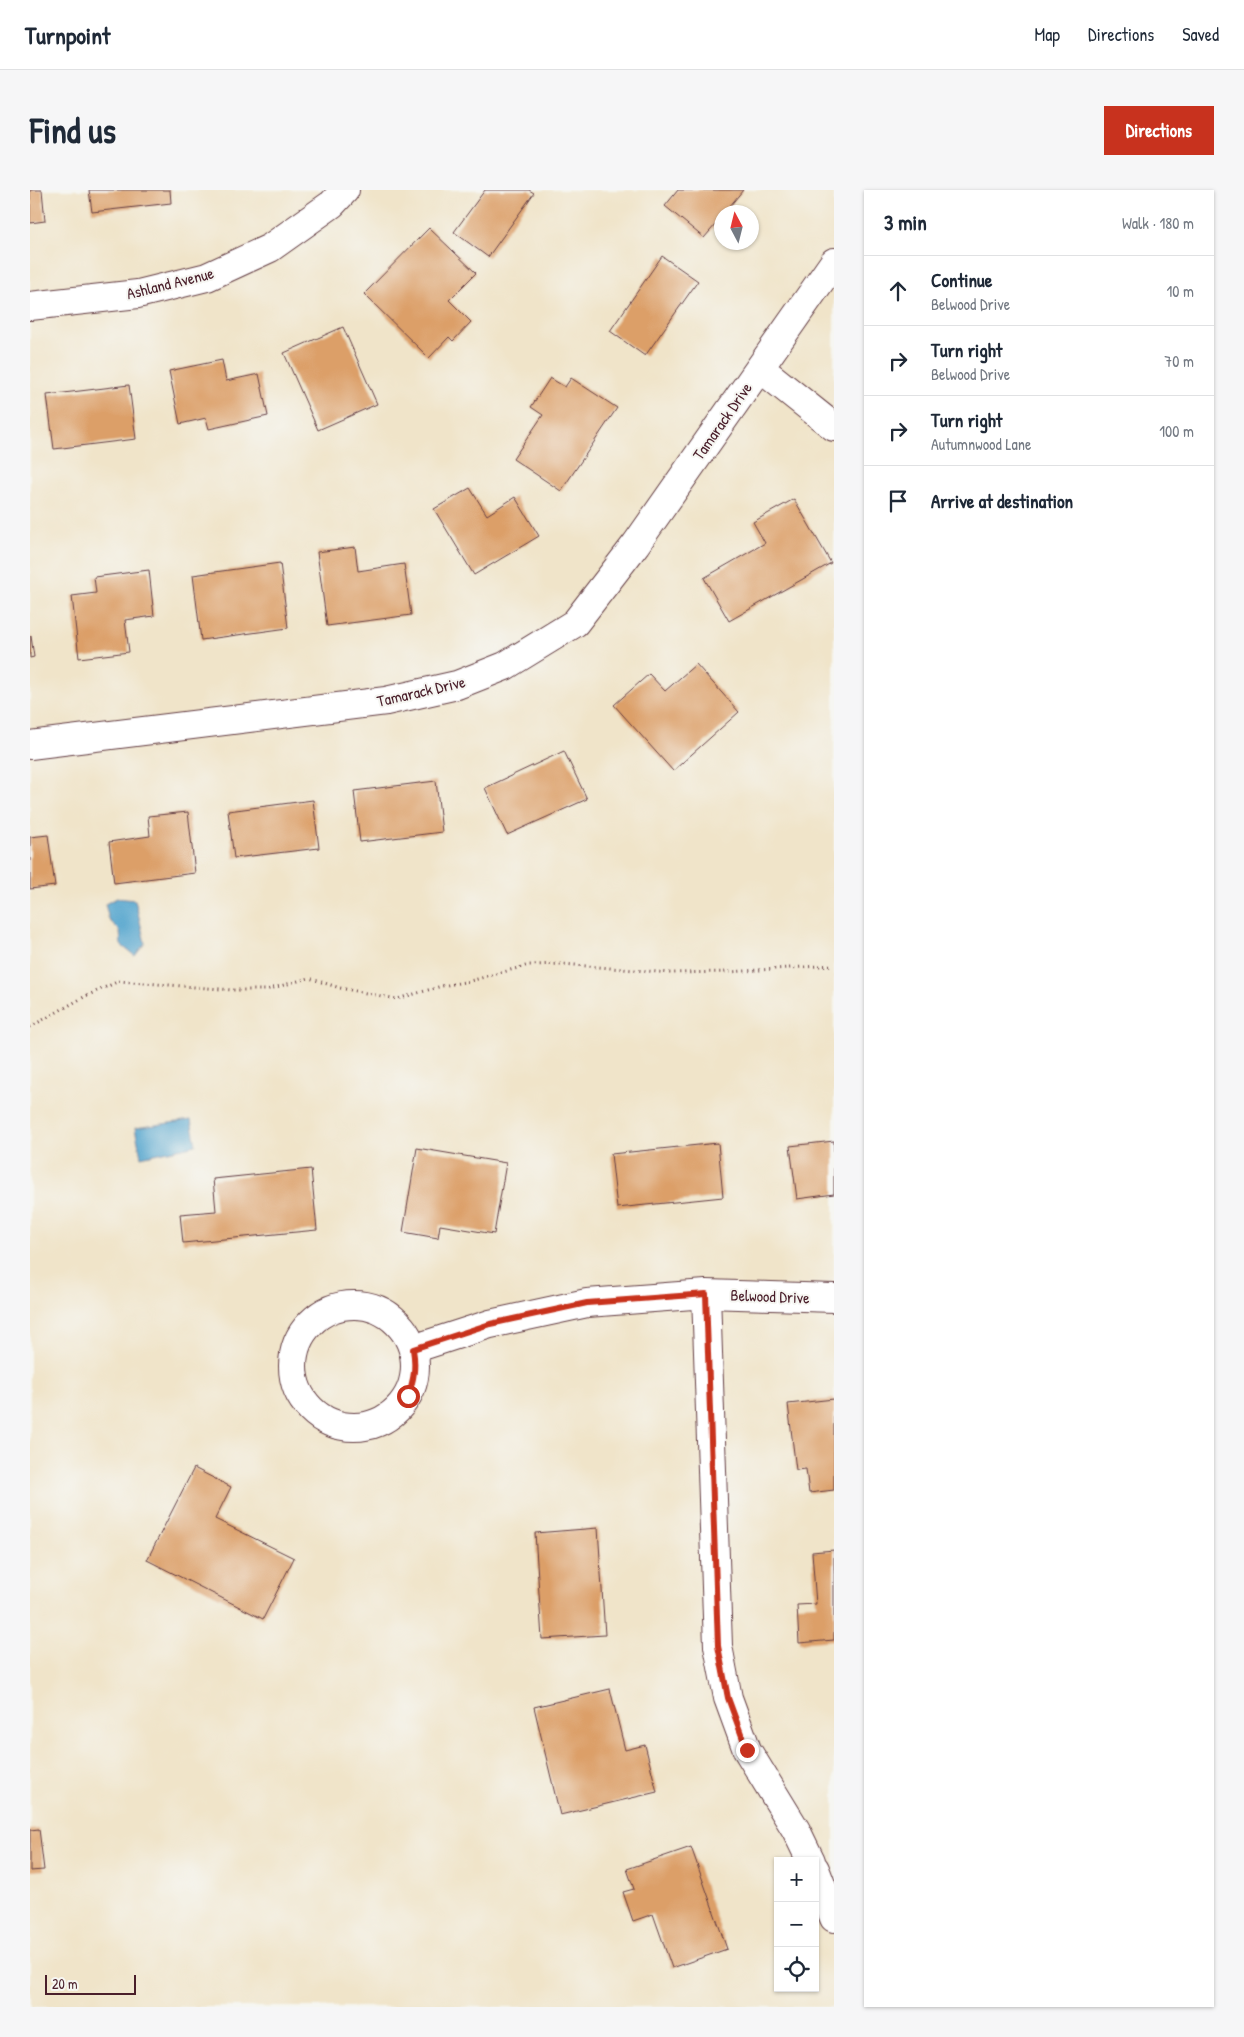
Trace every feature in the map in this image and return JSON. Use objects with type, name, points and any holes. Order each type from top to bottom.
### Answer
[{"type":"street","name":"Ashland Avenue","points":[[30,306],[138,294],[207,277],[270,248],[332,204],[345,190]]},
{"type":"street","name":"Tamarack Drive","points":[[30,745],[386,701],[457,686],[505,666],[575,623],[636,544],[834,262]]},
{"type":"street","points":[[760,368],[834,427]]},
{"type":"street","points":[[706,1294],[718,1646],[728,1698],[747,1750],[796,1830],[809,1857]]},
{"type":"street","name":"Belwood Drive","points":[[413,1349],[490,1324],[587,1303],[706,1294],[834,1298]]},
{"type":"street","points":[[368,1306],[383,1312],[407,1334],[413,1349],[414,1381],[408,1396],[398,1409],[385,1419],[371,1426],[354,1428],[338,1426],[324,1420],[310,1410],[301,1398],[294,1383],[292,1368],[293,1352],[299,1336],[309,1323],[336,1307],[368,1306]]},
{"type":"street","points":[[819,1879],[834,1918]]},
{"type":"path","points":[[30,1027],[84,997],[119,981],[233,990],[266,990],[309,978],[340,988],[397,999],[529,965],[563,964],[670,973],[729,972],[834,965]]},
{"type":"water","points":[[117,898],[135,900],[145,943],[135,956],[121,945],[120,931],[109,920],[105,904]]},
{"type":"water","points":[[191,1120],[196,1145],[141,1157],[135,1128]]},
{"type":"building","points":[[30,190],[42,190],[45,221],[30,223]]},
{"type":"building","points":[[89,190],[170,190],[171,203],[92,212]]},
{"type":"building","points":[[485,190],[529,190],[534,193],[488,257],[454,232]]},
{"type":"building","points":[[678,190],[743,190],[731,205],[714,205],[714,226],[704,238],[665,206]]},
{"type":"building","points":[[429,228],[476,273],[449,300],[471,322],[453,341],[449,337],[429,358],[364,294]]},
{"type":"building","points":[[662,256],[698,281],[645,356],[610,331]]},
{"type":"building","points":[[343,327],[377,404],[318,430],[284,353]]},
{"type":"building","points":[[222,360],[226,381],[259,374],[268,416],[209,429],[206,418],[180,424],[169,371]]},
{"type":"building","points":[[550,378],[565,387],[571,378],[617,408],[561,491],[513,459],[543,415],[531,407]]},
{"type":"building","points":[[129,385],[136,439],[54,449],[47,395]]},
{"type":"building","points":[[470,488],[487,515],[515,497],[539,536],[474,575],[434,509]]},
{"type":"building","points":[[794,499],[831,563],[729,621],[704,578],[765,543],[753,522]]},
{"type":"building","points":[[355,547],[358,571],[404,564],[411,615],[327,626],[317,552]]},
{"type":"building","points":[[280,563],[288,628],[201,640],[193,575]]},
{"type":"building","points":[[149,570],[154,616],[125,620],[129,652],[79,658],[72,596],[96,593],[94,577]]},
{"type":"building","points":[[30,637],[34,657],[30,658]]},
{"type":"building","points":[[696,664],[739,712],[673,771],[614,705],[649,674],[665,691]]},
{"type":"building","points":[[564,751],[587,799],[507,835],[485,788]]},
{"type":"building","points":[[436,781],[442,832],[360,842],[354,791]]},
{"type":"building","points":[[313,800],[319,848],[234,858],[228,811]]},
{"type":"building","points":[[188,812],[195,873],[114,883],[109,842],[150,836],[148,816]]},
{"type":"building","points":[[48,835],[55,886],[30,889],[30,837]]},
{"type":"building","points":[[834,1141],[834,1194],[797,1199],[790,1146]]},
{"type":"building","points":[[718,1143],[723,1197],[617,1208],[611,1154]]},
{"type":"building","points":[[417,1148],[506,1163],[494,1234],[440,1225],[438,1238],[403,1232]]},
{"type":"building","points":[[311,1169],[317,1230],[183,1243],[180,1214],[216,1211],[213,1179]]},
{"type":"building","points":[[834,1399],[834,1490],[809,1493],[806,1469],[796,1470],[788,1404]]},
{"type":"building","points":[[194,1468],[231,1487],[215,1519],[294,1558],[263,1619],[147,1560]]},
{"type":"building","points":[[598,1528],[605,1635],[542,1639],[535,1533]]},
{"type":"building","points":[[834,1550],[834,1640],[799,1643],[797,1605],[816,1604],[812,1552]]},
{"type":"building","points":[[610,1689],[625,1750],[645,1745],[657,1792],[560,1815],[534,1707]]},
{"type":"building","points":[[39,1829],[44,1870],[30,1871],[30,1830]]},
{"type":"building","points":[[691,1847],[727,1949],[672,1968],[653,1914],[633,1921],[623,1892],[634,1889],[627,1869]]},
{"type":"route","points":[[408,1396],[414,1381],[413,1349],[490,1324],[587,1303],[706,1294],[709,1432],[718,1646],[728,1698],[747,1750]]}]
